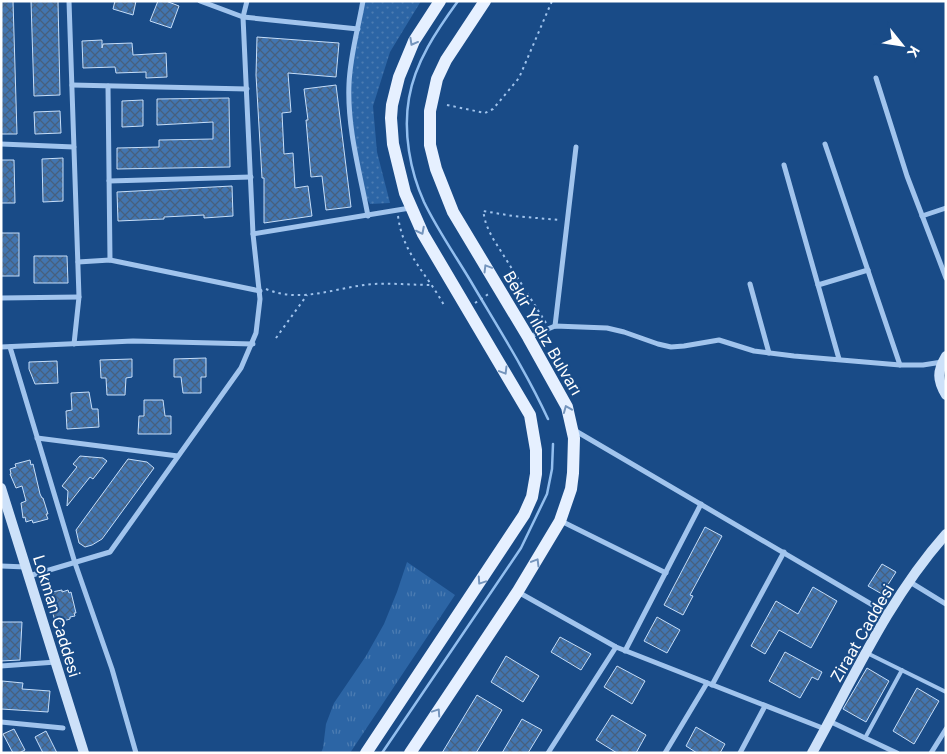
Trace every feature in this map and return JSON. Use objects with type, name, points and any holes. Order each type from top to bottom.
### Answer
[{"type":"main road","points":[[366,753],[524,515],[532,496],[536,474],[536,444],[530,415],[433,252],[410,208],[401,181],[393,144],[392,104],[398,77],[408,52],[440,1]]},
{"type":"main road","name":"Bekir Yıldız Bulvarı","points":[[410,753],[518,591],[560,521],[568,500],[572,481],[574,447],[567,407],[528,337],[453,212],[436,169],[430,145],[430,111],[437,79],[446,60],[485,1]]},
{"type":"street","points":[[69,1],[79,296],[74,344]]},
{"type":"street","points":[[200,1],[243,17],[358,29]]},
{"type":"street","points":[[1,566],[28,572],[110,552],[241,368],[253,344],[258,322],[259,288],[253,234],[246,89],[243,17],[247,1]]},
{"type":"street","points":[[363,1],[350,69],[349,101],[352,133],[368,216]]},
{"type":"street","points":[[876,78],[907,176],[946,278]]},
{"type":"street","points":[[72,85],[246,89]]},
{"type":"street","points":[[108,86],[110,260]]},
{"type":"street","points":[[1,144],[74,147]]},
{"type":"street","points":[[825,144],[900,364]]},
{"type":"street","points":[[553,327],[576,147]]},
{"type":"street","points":[[784,165],[839,359]]},
{"type":"street","points":[[109,181],[251,177]]},
{"type":"street","points":[[253,234],[410,208]]},
{"type":"street","points":[[922,216],[946,208]]},
{"type":"street","points":[[78,262],[110,260],[259,288]]},
{"type":"street","points":[[818,285],[868,270]]},
{"type":"street","points":[[750,284],[769,352]]},
{"type":"street","points":[[1,298],[79,296]]},
{"type":"street","points":[[528,337],[553,327],[616,329],[664,346],[678,347],[719,340],[754,351],[839,359],[923,365],[944,359],[939,379],[946,395]]},
{"type":"street","points":[[1,347],[133,342],[253,344]]},
{"type":"street","points":[[10,347],[75,562],[112,669],[136,753]]},
{"type":"street","points":[[572,429],[888,614]]},
{"type":"street","points":[[37,438],[178,456]]},
{"type":"street","name":"Lokman Caddesi","points":[[1,488],[84,753]]},
{"type":"street","points":[[625,651],[701,504]]},
{"type":"street","points":[[560,521],[666,573]]},
{"type":"street","name":"Ziraat Caddesi","points":[[812,753],[888,614],[931,551],[946,534]]},
{"type":"street","points":[[665,753],[710,684],[784,552]]},
{"type":"street","points":[[910,582],[946,604]]},
{"type":"street","points":[[518,591],[625,651],[765,706],[865,738],[897,753]]},
{"type":"street","points":[[548,753],[616,647]]},
{"type":"street","points":[[1,666],[56,662]]},
{"type":"street","points":[[740,753],[765,706]]},
{"type":"street","points":[[1,722],[63,728]]},
{"type":"street","points":[[931,753],[946,729]]},
{"type":"lane","points":[[867,652],[946,692]]},
{"type":"lane","points":[[865,738],[902,670]]},
{"type":"path","points":[[447,105],[481,112],[488,112],[493,109],[519,78],[552,1]]},
{"type":"path","points":[[397,211],[408,250],[445,306]]},
{"type":"path","points":[[553,327],[499,251],[488,231],[483,211],[568,221]]},
{"type":"path","points":[[259,288],[277,293],[307,295],[374,284],[432,285]]},
{"type":"path","points":[[276,338],[307,295]]},
{"type":"path","points":[[478,302],[485,296]]},
{"type":"green space","points":[[360,1],[421,1],[390,52],[373,106],[377,152],[390,203],[370,204],[360,186],[348,99]]},
{"type":"green space","points":[[407,562],[455,595],[350,753],[321,753],[326,724],[334,703],[366,656],[384,624]]},
{"type":"building","points":[[1,1],[13,1],[17,134],[1,134]]},
{"type":"building","points":[[31,1],[58,1],[60,95],[34,96]]},
{"type":"building","points":[[115,1],[136,1],[133,15],[113,9]]},
{"type":"building","points":[[158,1],[166,1],[179,6],[171,28],[150,21]]},
{"type":"building","points":[[257,37],[339,43],[336,77],[288,73],[291,112],[282,113],[284,154],[293,153],[295,188],[308,186],[312,216],[264,223],[264,178],[262,178],[256,75]]},
{"type":"building","points":[[102,40],[102,48],[103,44],[132,43],[133,55],[166,53],[167,77],[146,78],[146,72],[116,73],[115,67],[83,68],[82,41]]},
{"type":"building","points":[[336,85],[351,207],[326,210],[322,176],[311,177],[306,120],[308,120],[304,89]]},
{"type":"building","points":[[229,98],[230,167],[117,169],[117,148],[159,147],[159,140],[213,139],[213,122],[157,125],[157,99]]},
{"type":"building","points":[[143,100],[143,126],[122,127],[122,101]]},
{"type":"building","points":[[60,111],[61,133],[35,134],[34,112]]},
{"type":"building","points":[[63,158],[63,201],[43,202],[42,159]]},
{"type":"building","points":[[1,160],[14,160],[15,203],[1,203]]},
{"type":"building","points":[[232,186],[233,216],[204,218],[204,215],[118,221],[117,192]]},
{"type":"building","points":[[1,233],[19,233],[19,276],[1,276]]},
{"type":"building","points":[[34,256],[67,256],[68,283],[34,283]]},
{"type":"building","points":[[206,358],[206,377],[201,377],[201,393],[183,393],[181,377],[174,377],[174,359]]},
{"type":"building","points":[[132,359],[132,377],[126,378],[125,395],[107,395],[106,378],[101,378],[100,360]]},
{"type":"building","points":[[57,361],[58,383],[35,384],[29,369],[29,362]]},
{"type":"building","points":[[89,392],[92,409],[98,409],[99,427],[67,429],[66,411],[72,410],[71,393]]},
{"type":"building","points":[[144,400],[163,400],[165,416],[171,416],[171,434],[138,434],[139,416],[144,416]]},
{"type":"building","points":[[80,456],[103,458],[107,461],[93,479],[90,477],[67,506],[68,491],[62,486],[77,467],[73,464]]},
{"type":"building","points":[[128,459],[147,462],[154,468],[102,539],[85,547],[79,543],[76,530]]},
{"type":"building","points":[[30,460],[31,465],[33,464],[40,494],[48,514],[46,514],[48,519],[33,523],[32,520],[26,522],[25,517],[23,518],[21,503],[26,501],[22,486],[16,488],[10,474],[10,469],[16,467],[15,464]]},
{"type":"building","points":[[705,527],[722,536],[690,595],[693,596],[683,615],[664,605]]},
{"type":"building","points":[[882,564],[896,572],[882,594],[868,586]]},
{"type":"building","points":[[813,587],[837,601],[811,648],[779,630],[765,654],[751,646],[776,601],[798,614]]},
{"type":"building","points":[[62,590],[62,592],[68,590],[69,593],[71,592],[76,613],[70,619],[60,622],[59,619],[55,621],[48,597],[53,595],[52,592]]},
{"type":"building","points":[[657,617],[680,630],[667,653],[644,641]]},
{"type":"building","points":[[1,622],[22,622],[20,660],[1,661]]},
{"type":"building","points":[[560,637],[591,654],[581,670],[551,652]]},
{"type":"building","points":[[785,652],[822,672],[818,680],[812,677],[800,698],[769,681]]},
{"type":"building","points":[[506,656],[539,676],[523,702],[491,682]]},
{"type":"building","points":[[617,666],[645,681],[632,704],[604,687]]},
{"type":"building","points":[[867,668],[889,681],[866,722],[843,709]]},
{"type":"building","points":[[2,681],[23,683],[22,689],[50,691],[48,712],[1,709]]},
{"type":"building","points":[[917,688],[939,701],[914,744],[893,731]]},
{"type":"building","points":[[477,695],[502,710],[484,740],[476,753],[442,753]]},
{"type":"building","points":[[612,715],[646,735],[636,753],[617,753],[596,740]]},
{"type":"building","points":[[522,719],[542,730],[528,753],[502,753]]},
{"type":"building","points":[[696,727],[725,744],[720,753],[697,753],[686,746]]},
{"type":"building","points":[[14,729],[25,750],[19,753],[13,753],[3,734]]},
{"type":"building","points":[[46,731],[57,753],[43,753],[35,737]]},
{"type":"waterway","points":[[458,1],[442,23],[416,72],[407,111],[409,151],[419,190],[429,212],[511,349],[548,419]]},
{"type":"waterway","points":[[382,753],[521,548],[547,494],[552,469],[553,444]]}]
